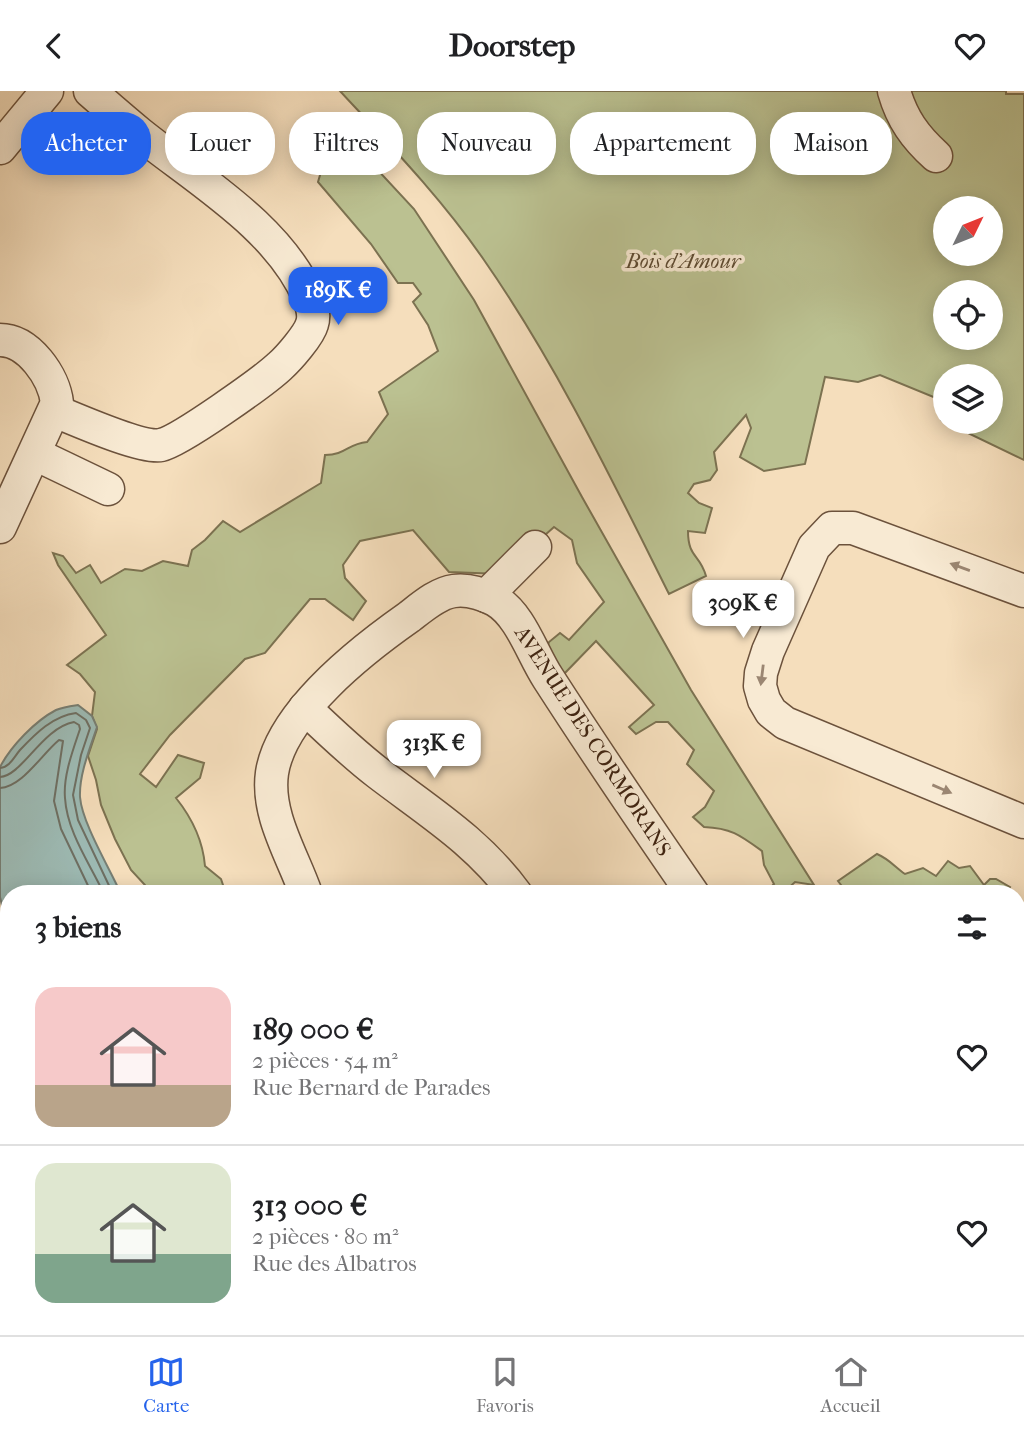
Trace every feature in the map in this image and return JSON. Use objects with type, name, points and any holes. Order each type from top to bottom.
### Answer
[{"type":"street","points":[[0,148],[47,91]]},
{"type":"street","points":[[55,411],[140,442],[160,446],[184,433],[276,370],[313,323],[314,313],[296,273],[267,238],[223,198],[90,91]]},
{"type":"street","points":[[894,91],[901,113],[916,138],[936,156]]},
{"type":"street","points":[[0,340],[12,341],[43,368],[54,385],[57,403],[0,527]]},
{"type":"street","points":[[35,454],[108,489]]},
{"type":"street","points":[[1024,591],[853,528],[832,529],[825,533],[814,547],[768,650],[760,686],[771,712],[785,723],[1024,822]]},
{"type":"street","points":[[303,885],[276,814],[271,783],[276,758],[305,708],[360,654],[433,600],[454,591],[476,592],[486,596],[535,547]]},
{"type":"street","name":"AVENUE DES CORMORANS","points":[[486,596],[504,607],[516,622],[546,676],[686,885]]},
{"type":"street","points":[[305,708],[361,760],[459,833],[508,885]]},
{"type":"green space","name":"Bois d'Amour","points":[[340,91],[1006,91],[1006,94],[1024,94],[1024,460],[970,434],[1003,434],[1003,364],[933,364],[933,397],[880,375],[858,382],[825,377],[805,464],[764,471],[740,457],[751,428],[746,415],[714,452],[717,470],[710,480],[694,484],[688,493],[699,503],[712,508],[705,533],[688,531],[692,551],[706,576],[669,594],[536,340],[451,215],[403,160],[403,112],[359,112]]},
{"type":"green space","points":[[320,175],[382,175],[414,209],[474,300],[691,690],[814,885],[795,882],[792,885],[773,885],[764,865],[762,851],[735,833],[704,827],[693,817],[705,807],[714,791],[687,764],[694,750],[668,722],[656,722],[636,734],[629,727],[654,705],[596,641],[562,676],[546,649],[549,642],[560,633],[569,640],[604,602],[577,563],[572,540],[554,527],[501,574],[449,572],[413,530],[360,541],[343,565],[345,578],[366,601],[353,620],[325,599],[310,599],[265,653],[245,659],[170,735],[140,774],[156,787],[178,755],[204,763],[200,778],[176,798],[196,831],[205,866],[221,879],[223,885],[145,885],[131,870],[101,805],[88,756],[97,729],[92,716],[95,692],[80,674],[67,665],[106,635],[58,565],[53,553],[63,556],[76,573],[90,565],[101,583],[125,569],[142,571],[163,561],[188,566],[192,550],[223,521],[240,532],[321,483],[325,455],[367,442],[388,414],[379,392],[438,351],[428,325],[413,302],[421,294],[413,283],[398,283],[371,244],[318,182]]},
{"type":"green space","points":[[877,854],[905,874],[923,868],[936,876],[948,861],[959,868],[970,866],[984,885],[841,885],[838,881]]},
{"type":"green space","points":[[990,879],[1006,885],[984,885]]},
{"type":"water","points":[[78,705],[92,716],[97,727],[81,780],[80,797],[91,833],[117,885],[0,885],[0,767],[32,727],[64,707]]}]
